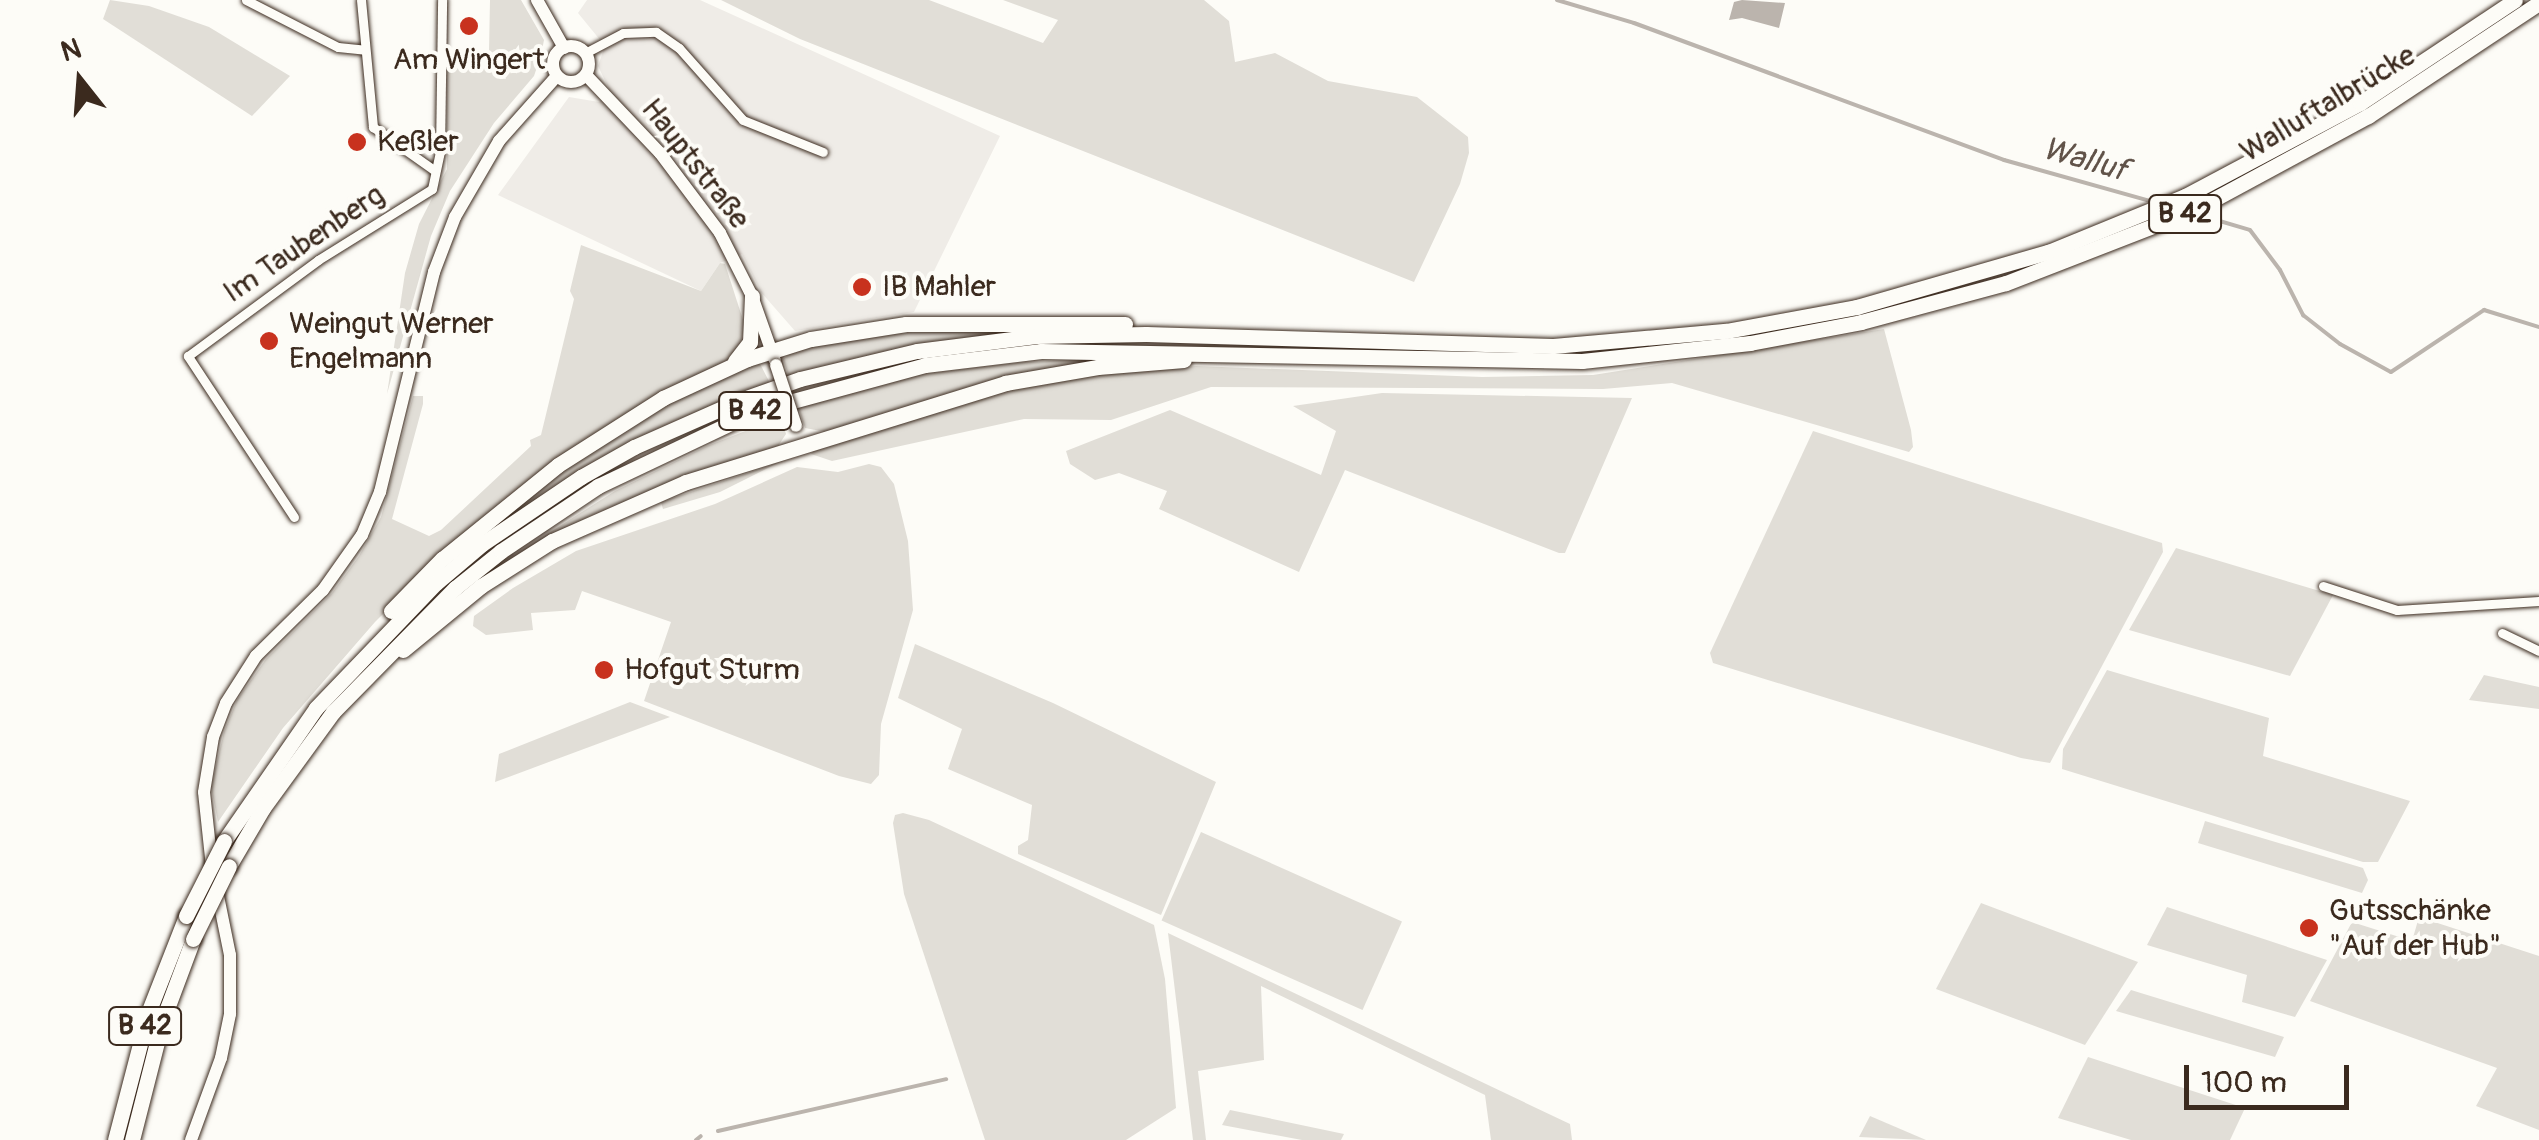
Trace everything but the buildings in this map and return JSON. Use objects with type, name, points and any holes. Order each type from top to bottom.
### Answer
[{"type":"highway","name":"B 42","points":[[2476,36],[2515,0]]},
{"type":"highway","name":"B 42","points":[[2476,36],[2539,3]]},
{"type":"highway","name":"Walluftalbrücke","points":[[1859,314],[2037,272],[2192,211],[2325,142],[2476,36]]},
{"type":"highway","points":[[727,367],[750,342],[752,296]]},
{"type":"highway","name":"B 42","points":[[115,1140],[148,1014],[186,916],[224,841],[283,751],[350,667],[436,583],[531,509],[634,448],[743,398],[858,363],[976,342],[1096,334],[1553,346],[1726,331],[1859,314]]},
{"type":"highway","name":"B 42","points":[[132,1140],[162,1022],[193,939],[263,808],[332,712],[412,627],[516,540],[649,458],[756,411],[868,377],[982,356],[1099,349],[1582,361],[1750,343],[1859,314]]},
{"type":"highway","points":[[350,667],[381,621],[501,509],[616,426],[727,367],[774,358],[863,329],[959,322],[1128,324],[1208,336]]},
{"type":"highway","points":[[332,712],[441,616],[552,541],[686,482],[966,393],[1051,374],[1273,355]]},
{"type":"street","points":[[246,0],[338,48],[365,50]]},
{"type":"street","points":[[361,0],[373,126],[434,170],[440,152],[442,0]]},
{"type":"street","points":[[536,0],[564,48]]},
{"type":"street","points":[[586,53],[623,33],[656,32],[679,48],[743,120],[824,152]]},
{"type":"street","points":[[557,76],[554,58],[564,48],[575,46],[586,53]]},
{"type":"street","points":[[557,76],[572,82],[586,74],[586,53]]},
{"type":"street","name":"Hauptstraße","points":[[586,74],[628,116],[720,233],[752,296],[802,444]]},
{"type":"street","points":[[190,1140],[221,1058],[232,1000],[230,954],[204,810],[206,773],[219,720],[256,656],[323,590],[362,535],[380,492],[434,272],[449,230],[499,141],[557,76]]},
{"type":"street","name":"Im Taubenberg","points":[[294,516],[188,356],[350,238],[430,192],[434,170]]},
{"type":"street","points":[[2322,586],[2398,610],[2539,601]]},
{"type":"street","points":[[2502,633],[2539,652]]},
{"type":"shaded area","points":[[110,0],[149,6],[209,27],[290,76],[252,116],[103,19]]},
{"type":"shaded area","points":[[490,0],[521,0],[544,40],[541,55],[534,76],[494,123],[450,191],[431,236],[387,394],[405,273],[419,224],[447,169],[447,53],[489,52]]},
{"type":"shaded area","points":[[587,0],[700,0],[1000,136],[914,312],[795,331],[761,292],[742,254],[720,263],[701,291],[498,195],[569,97],[599,102],[610,91],[598,66],[605,46],[578,13]]},
{"type":"shaded area","points":[[721,0],[929,0],[1043,43],[1058,20],[1003,0],[1204,0],[1229,21],[1235,62],[1275,53],[1328,81],[1417,97],[1468,137],[1469,153],[1460,184],[1414,282],[800,39]]},
{"type":"shaded area","points":[[1734,2],[1785,3],[1779,28],[1742,18],[1729,20]]},
{"type":"shaded area","points":[[581,245],[701,291],[720,263],[725,264],[745,326],[737,355],[661,395],[436,561],[375,622],[283,728],[218,822],[211,787],[224,732],[237,700],[266,659],[332,593],[359,556],[381,517],[413,396],[423,396],[423,404],[392,519],[429,536],[441,530],[531,446],[530,440],[541,435],[574,299],[570,291]]},
{"type":"shaded area","points":[[1075,328],[789,377],[783,359],[795,350],[875,334]]},
{"type":"shaded area","points":[[1884,329],[1911,430],[1913,447],[1909,452],[1672,383],[1603,389],[1211,387],[1111,420],[1024,419],[832,461],[811,454],[816,447],[964,399],[1066,377],[1196,366],[1482,377],[1593,375]]},
{"type":"shaded area","points":[[1132,358],[826,432],[805,428],[798,406],[914,375],[1024,362]]},
{"type":"shaded area","points":[[759,362],[770,383],[607,455],[487,534],[490,525],[555,475],[688,391]]},
{"type":"shaded area","points":[[1382,393],[1632,398],[1565,553],[1345,470],[1299,572],[1159,509],[1167,491],[1119,473],[1095,480],[1070,464],[1066,451],[1170,410],[1321,475],[1336,431],[1293,406]]},
{"type":"shaded area","points":[[781,417],[786,434],[778,446],[590,516],[541,541],[450,604],[511,551],[514,555],[615,491],[707,446]]},
{"type":"shaded area","points":[[1813,431],[2162,543],[2163,552],[2050,763],[2021,758],[1713,663],[1710,653]]},
{"type":"shaded area","points":[[780,462],[720,492],[663,509],[661,502]]},
{"type":"shaded area","points":[[869,464],[881,467],[894,484],[908,541],[913,610],[881,724],[879,775],[871,784],[839,776],[644,701],[671,622],[582,591],[575,610],[531,613],[533,630],[486,635],[473,626],[474,616],[576,551],[715,504],[797,467],[838,472]]},
{"type":"shaded area","points":[[2176,548],[2333,595],[2290,676],[2129,630]]},
{"type":"shaded area","points":[[915,644],[1053,703],[1216,782],[1161,915],[1018,854],[1018,846],[1028,840],[1032,805],[948,769],[962,729],[898,698]]},
{"type":"shaded area","points":[[2107,670],[2269,718],[2263,756],[2410,801],[2378,862],[2363,862],[2062,769],[2063,749]]},
{"type":"shaded area","points":[[2484,675],[2539,687],[2539,709],[2469,700]]},
{"type":"shaded area","points":[[630,702],[670,717],[495,782],[499,754]]},
{"type":"shaded area","points":[[903,813],[929,820],[1154,925],[1165,979],[1176,1108],[1126,1140],[985,1140],[904,894],[893,823],[895,815]]},
{"type":"shaded area","points":[[2205,821],[2363,868],[2368,880],[2362,893],[2198,843]]},
{"type":"shaded area","points":[[1201,832],[1402,921],[1363,1010],[1162,921]]},
{"type":"shaded area","points":[[1981,903],[2138,962],[2085,1045],[1936,989]]},
{"type":"shaded area","points":[[2167,907],[2327,960],[2295,1017],[2242,1002],[2247,975],[2147,945]]},
{"type":"shaded area","points":[[2419,917],[2539,956],[2539,1130],[2476,1106],[2497,1068],[2310,1001],[2352,922],[2412,941]]},
{"type":"shaded area","points":[[1168,933],[1570,1124],[1572,1140],[1491,1140],[1485,1095],[1261,986],[1264,1060],[1198,1071],[1206,1140],[1193,1140]]},
{"type":"shaded area","points":[[2131,990],[2284,1037],[2275,1057],[2116,1011]]},
{"type":"shaded area","points":[[2088,1057],[2245,1108],[2230,1140],[2131,1140],[2058,1118]]},
{"type":"shaded area","points":[[1230,1110],[1344,1134],[1341,1140],[1302,1140],[1222,1125]]},
{"type":"shaded area","points":[[1870,1116],[1926,1140],[1859,1137]]},
{"type":"waterway","name":"Walluf","points":[[1557,0],[1634,23],[2004,160],[2153,202]]},
{"type":"waterway","name":"Walluf","points":[[2196,214],[2250,230],[2280,270],[2303,315],[2340,344],[2391,372],[2484,310],[2539,327]]},
{"type":"waterway","points":[[718,1131],[946,1079]]},
{"type":"waterway","points":[[696,1140],[701,1136]]},
{"type":"place","name":"Am Wingert","points":[[469,26]]},
{"type":"place","name":"Keßler","points":[[357,142]]},
{"type":"place","name":"IB Mahler","points":[[862,287]]},
{"type":"place","name":"Weingut Werner Engelmann","points":[[269,341]]},
{"type":"place","name":"Hofgut Sturm","points":[[604,670]]},
{"type":"place","name":"Gutsschänke \"Auf der Hub\"","points":[[2309,928]]}]
